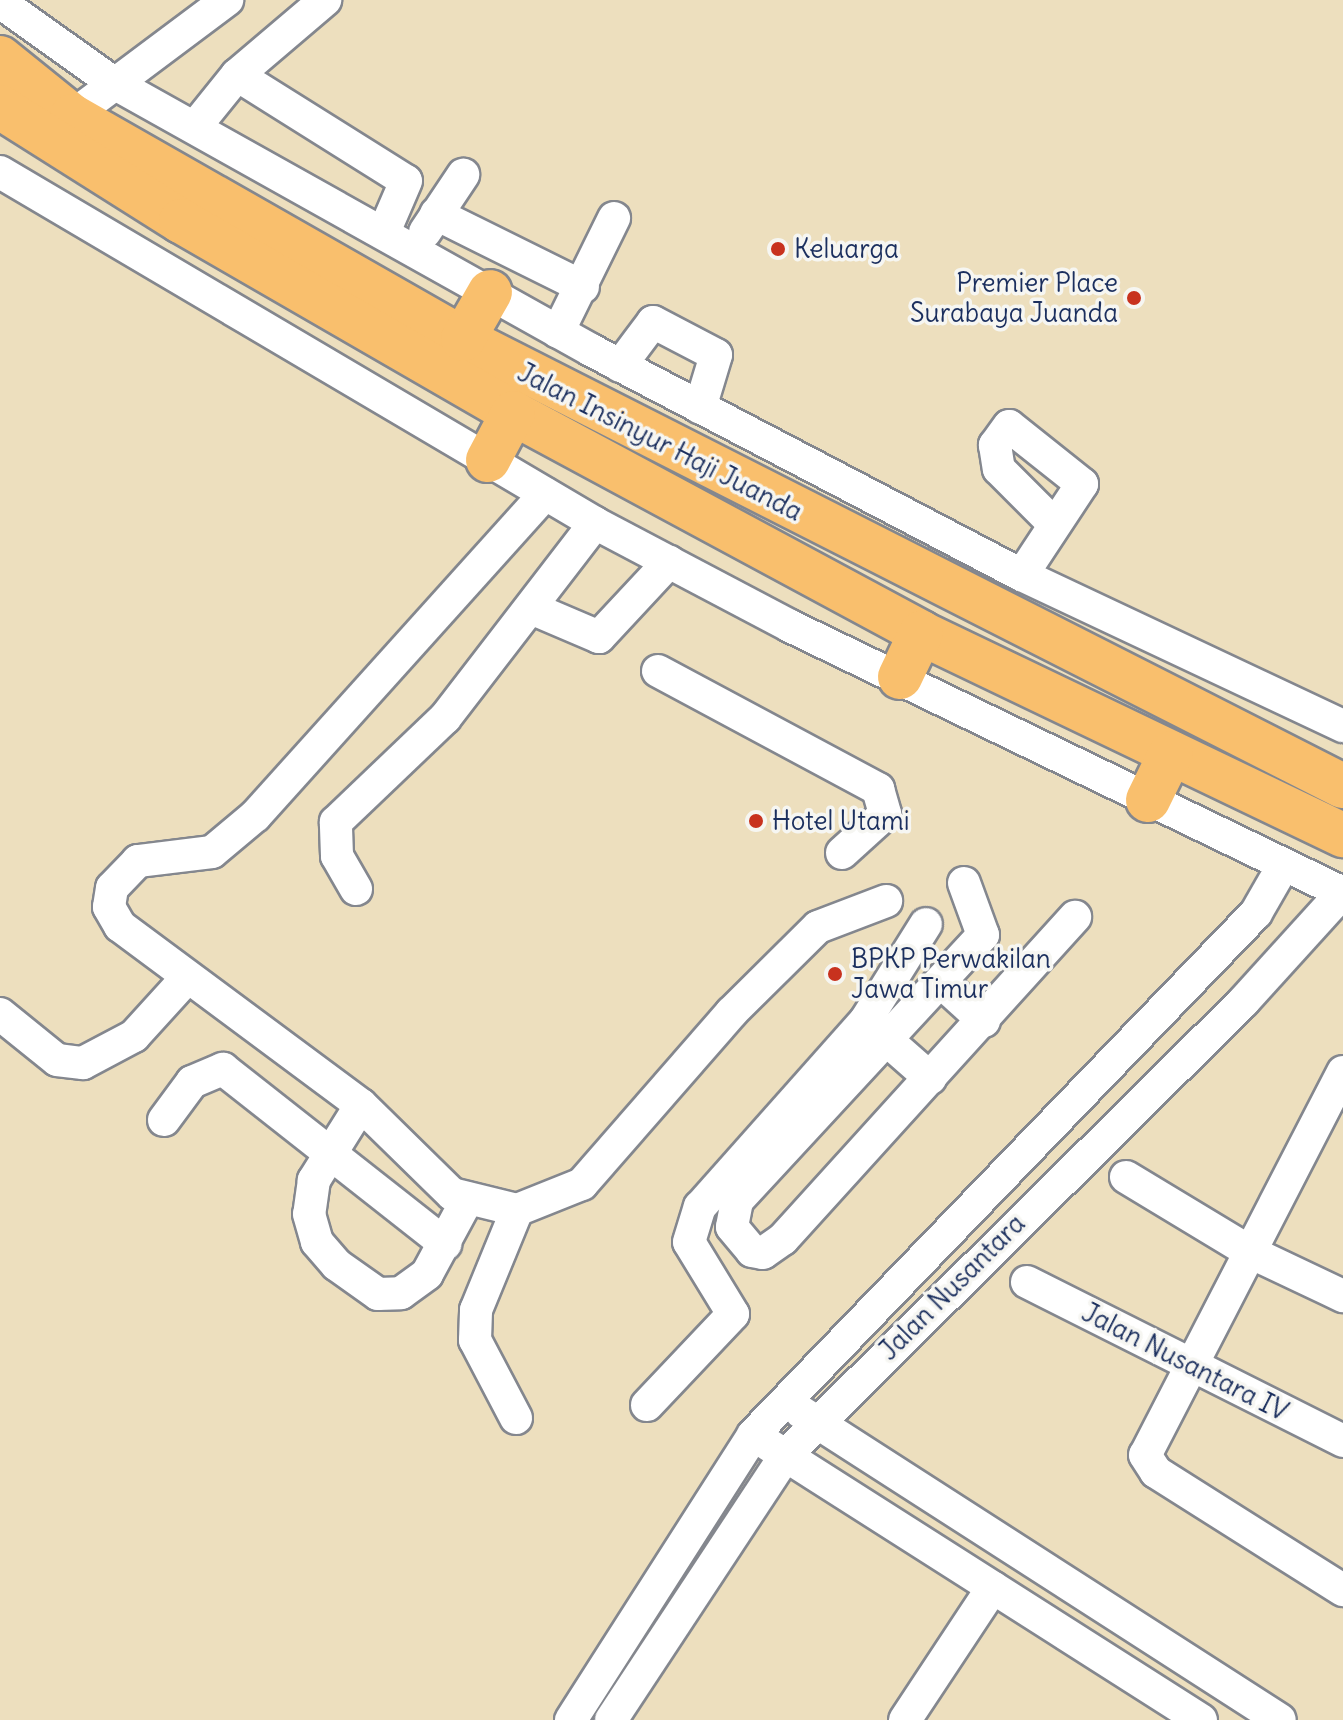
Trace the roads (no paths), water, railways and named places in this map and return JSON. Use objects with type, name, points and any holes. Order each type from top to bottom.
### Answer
[{"type":"highway","name":"Jalan Insinyur Haji Juanda","points":[[0,58],[190,206],[513,413],[921,633],[1343,835]]},
{"type":"highway","name":"Jalan Insinyur Haji Juanda","points":[[0,107],[190,206],[463,339],[1343,786]]},
{"type":"highway","points":[[463,339],[490,292]]},
{"type":"highway","points":[[488,460],[513,413]]},
{"type":"highway","points":[[900,677],[921,633]]},
{"type":"highway","points":[[1148,800],[1171,753]]},
{"type":"street","points":[[72,116],[112,82],[227,0]]},
{"type":"street","points":[[195,127],[237,75],[325,0]]},
{"type":"street","name":"Jalan Insinyur Haji Juanda","points":[[0,2],[112,82],[620,366],[1022,575],[1338,715]]},
{"type":"street","points":[[237,75],[406,181],[384,232]]},
{"type":"street","points":[[0,172],[595,523],[1148,800],[1342,893]]},
{"type":"street","points":[[415,249],[463,175]]},
{"type":"street","points":[[436,214],[583,287]]},
{"type":"street","points":[[558,332],[583,287],[614,218]]},
{"type":"street","points":[[620,366],[649,321],[678,335],[718,360],[700,408]]},
{"type":"street","points":[[545,494],[255,816],[212,852],[138,861],[112,888],[109,907],[120,926],[185,980],[278,1042],[361,1105],[420,1167],[467,1200],[517,1210],[553,1201],[582,1184],[731,1013],[818,927],[886,901]]},
{"type":"street","points":[[356,889],[337,856],[336,822],[445,718],[595,523]]},
{"type":"street","points":[[1022,575],[1054,524]]},
{"type":"street","points":[[531,608],[599,637],[669,562]]},
{"type":"street","points":[[658,671],[878,789],[885,814],[842,853]]},
{"type":"street","name":"Jalan Nusantara","points":[[571,1720],[753,1435],[1256,913],[1283,866]]},
{"type":"street","points":[[964,883],[983,935],[889,1042],[737,1201],[732,1227],[747,1247],[763,1253],[783,1239],[984,1021],[1075,917]]},
{"type":"street","name":"Jalan Nusantara","points":[[611,1720],[786,1455],[815,1422],[1244,1001],[1342,893]]},
{"type":"street","points":[[647,1405],[729,1324],[733,1308],[689,1242],[700,1207],[866,1020],[926,924]]},
{"type":"street","points":[[0,1014],[57,1060],[83,1063],[134,1036],[185,980]]},
{"type":"street","points":[[941,982],[984,1021]]},
{"type":"street","points":[[237,1077],[278,1042]]},
{"type":"street","points":[[889,1042],[930,1078]]},
{"type":"street","points":[[164,1120],[208,1071],[237,1077],[445,1244]]},
{"type":"street","points":[[1343,1072],[1331,1129],[1252,1253],[1147,1450],[1156,1472],[1343,1590]]},
{"type":"street","points":[[361,1105],[328,1149],[309,1214],[317,1242],[363,1287],[401,1293],[427,1274],[467,1200]]},
{"type":"street","points":[[1126,1177],[1252,1253],[1343,1296]]},
{"type":"street","points":[[516,1418],[475,1340],[476,1310],[517,1210]]},
{"type":"street","points":[[713,1276],[747,1247]]},
{"type":"street","name":"Jalan Nusantara IV","points":[[1027,1282],[1343,1441]]},
{"type":"street","points":[[785,1400],[1280,1720]]},
{"type":"street","points":[[753,1435],[1202,1720],[1226,1683]]},
{"type":"street","points":[[905,1720],[993,1587]]},
{"type":"place","name":"Keluarga","points":[[778,249]]},
{"type":"place","name":"Premier Place Surabaya Juanda","points":[[1134,298]]},
{"type":"place","name":"Hotel Utami","points":[[756,821]]},
{"type":"place","name":"BPKP Perwakilan Jawa Timur","points":[[835,974]]}]
